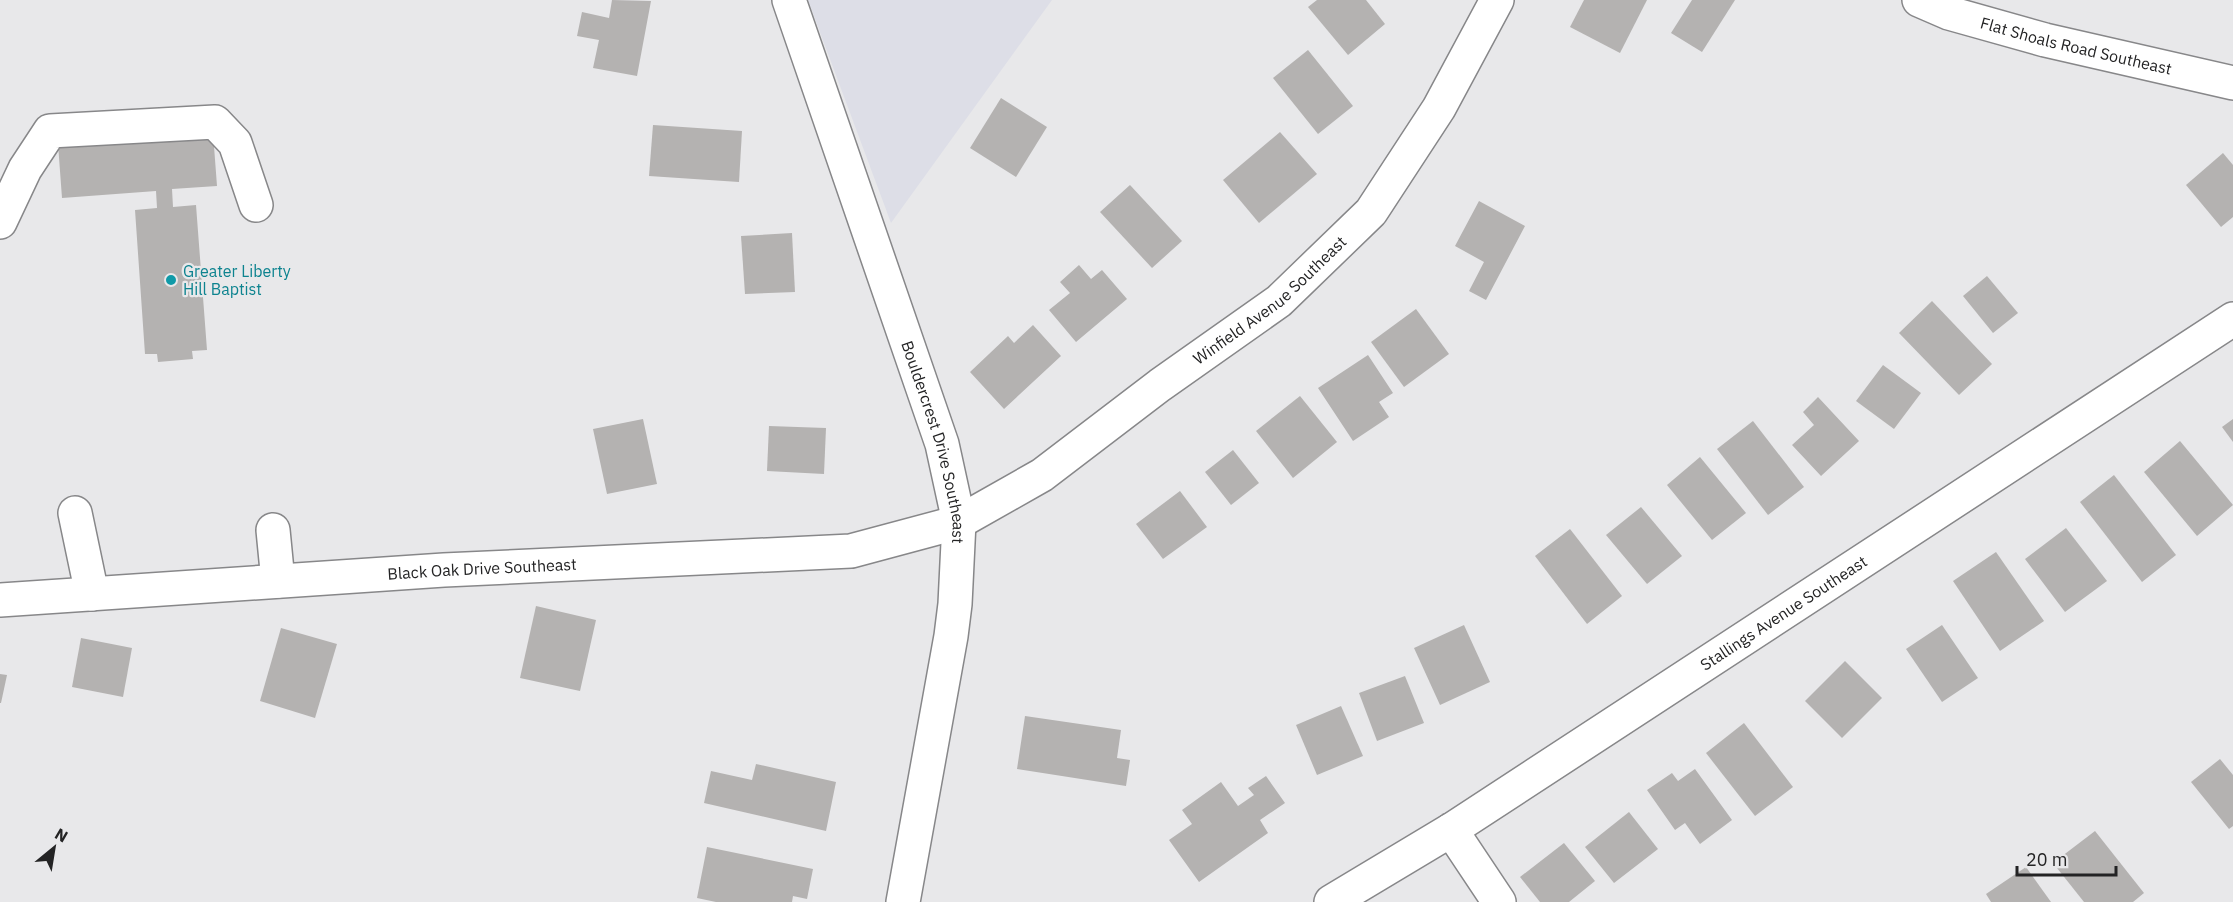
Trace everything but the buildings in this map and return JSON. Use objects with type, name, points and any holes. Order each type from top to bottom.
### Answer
[{"type":"street","name":"Bouldercrest Drive Southeast","points":[[789,0],[942,444],[959,522],[951,636],[903,902]]},
{"type":"street","name":"Winfield Avenue Southeast","points":[[959,522],[1042,475],[1160,385],[1280,301],[1371,212],[1439,108],[1497,0]]},
{"type":"street","name":"Flat Shoals Road Southeast","points":[[1919,0],[1949,13],[2045,40],[2233,83]]},
{"type":"street","points":[[0,222],[25,169],[50,131],[215,122],[235,142],[256,205]]},
{"type":"street","name":"Stallings Avenue Southeast","points":[[1331,902],[1451,830],[2233,319]]},
{"type":"street","points":[[75,513],[92,594]]},
{"type":"street","name":"Black Oak Drive Southeast","points":[[0,600],[444,570],[851,551],[959,522]]},
{"type":"street","points":[[273,530],[278,581]]},
{"type":"street","points":[[1451,830],[1499,902]]},
{"type":"shaded area","points":[[808,0],[1052,0],[891,223]]},
{"type":"place","name":"Greater Liberty Hill Baptist","points":[[171,280]]}]
